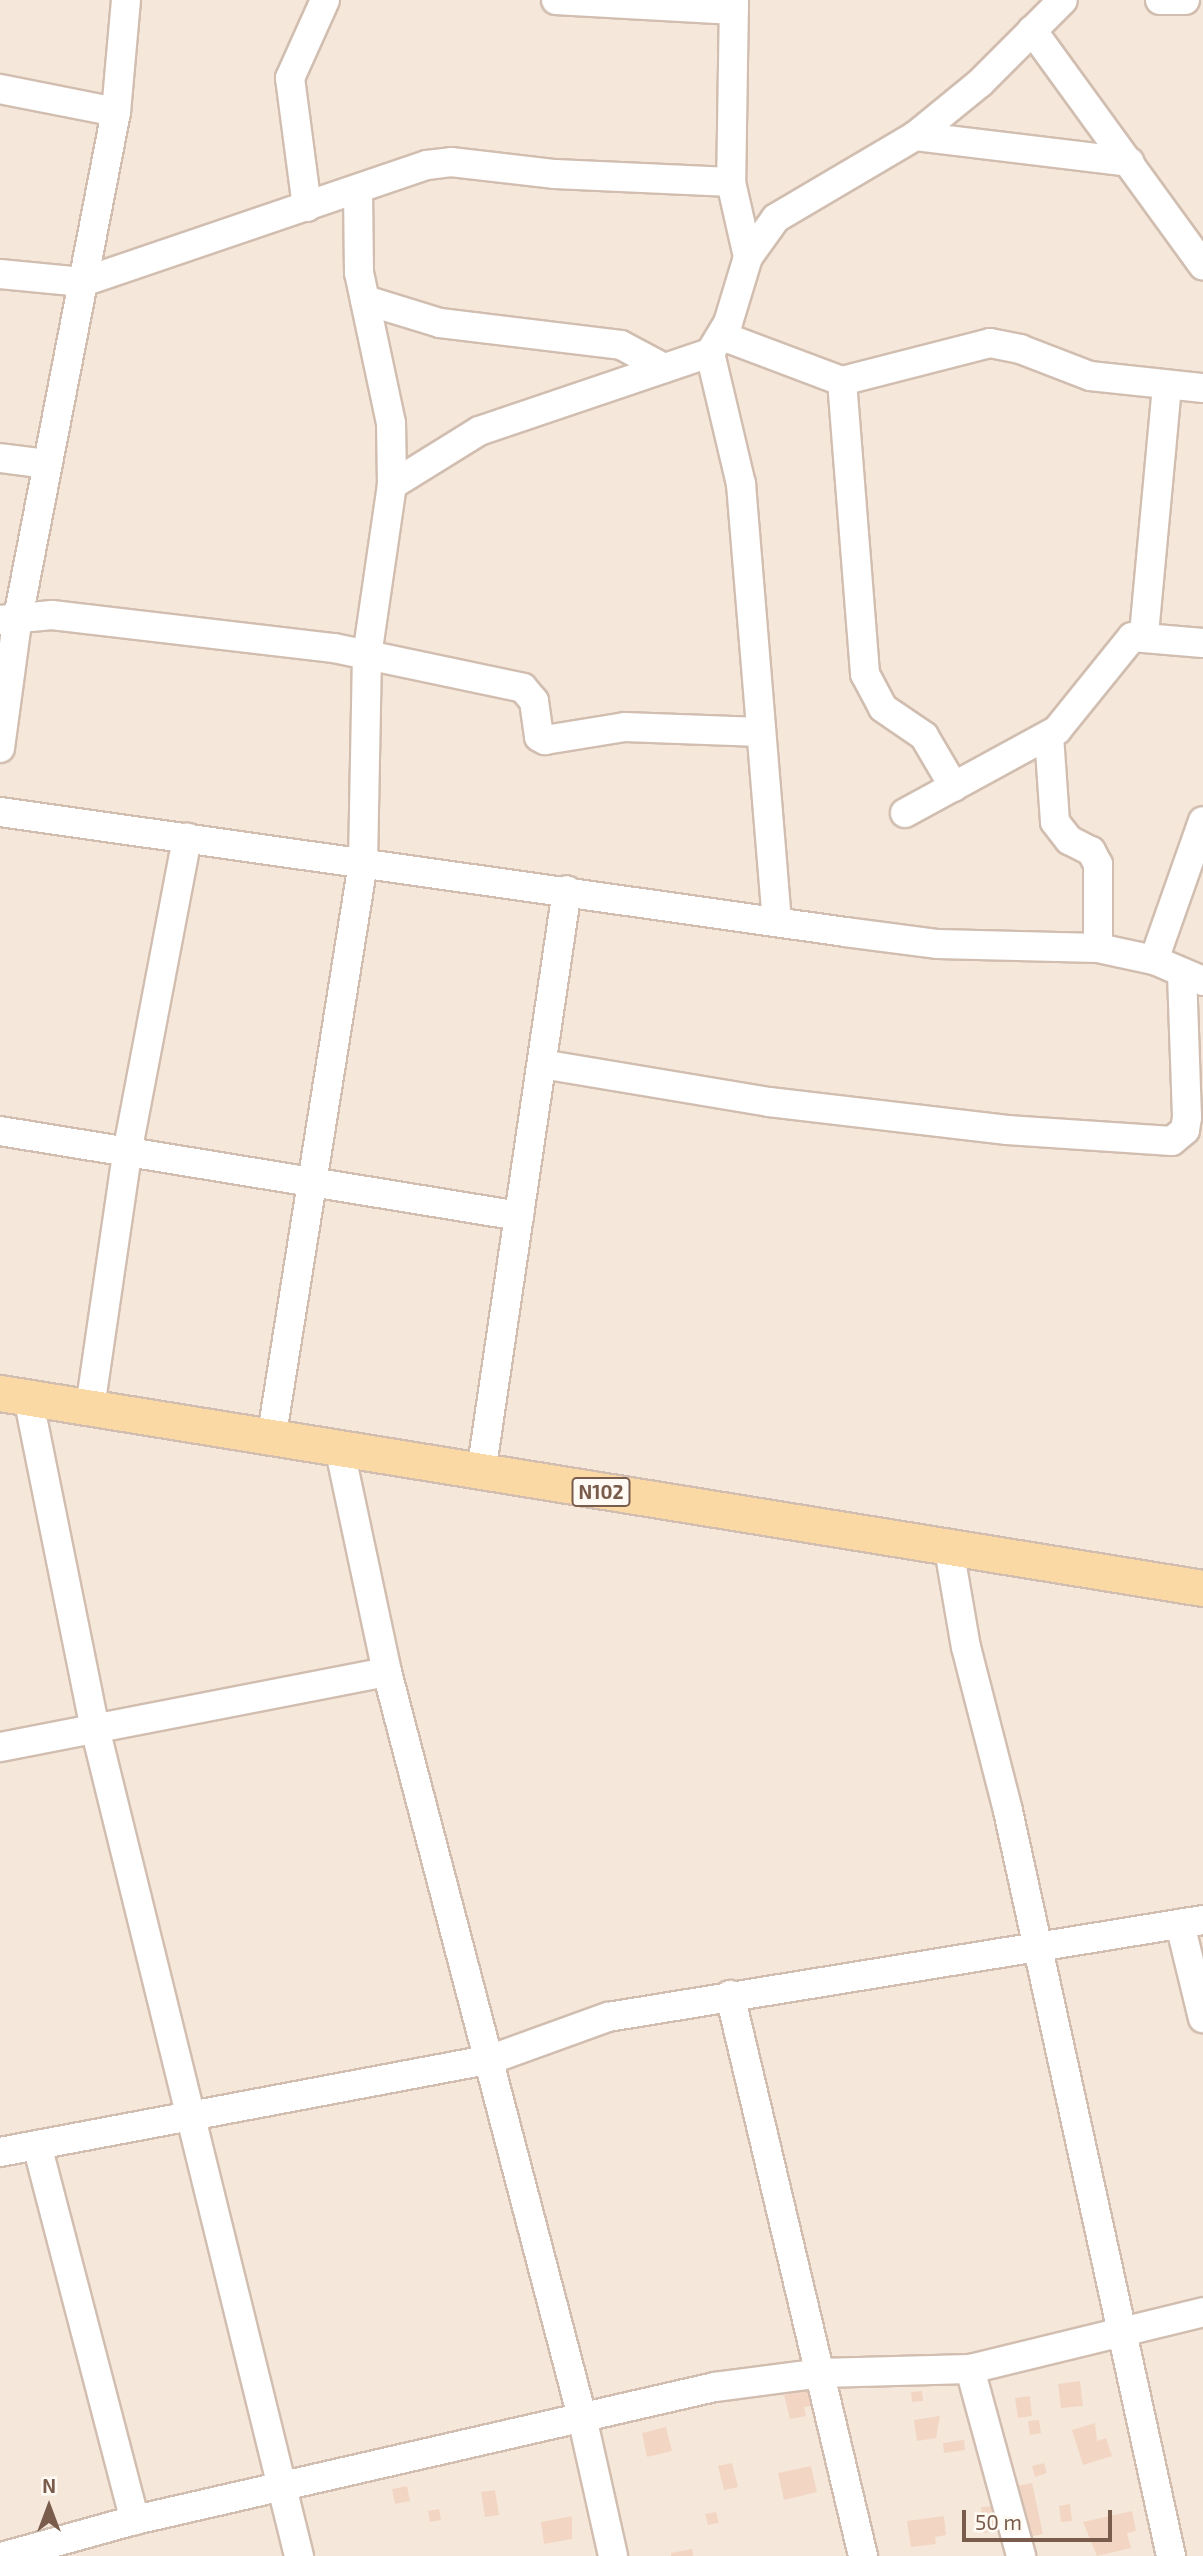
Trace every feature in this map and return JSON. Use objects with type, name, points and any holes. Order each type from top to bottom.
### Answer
[{"type":"main road","name":"N102","points":[[14,1395],[271,1440],[1203,1588]]},
{"type":"street","points":[[0,748],[8,622],[47,464],[116,112],[127,0]]},
{"type":"street","points":[[307,207],[290,78],[325,0]]},
{"type":"street","points":[[556,0],[734,5],[731,182],[748,257]]},
{"type":"street","points":[[777,921],[741,484],[716,345],[748,257],[776,218],[915,136],[980,83],[1063,0]]},
{"type":"street","points":[[1160,0],[1185,0]]},
{"type":"street","points":[[1032,30],[1203,265]]},
{"type":"street","points":[[0,89],[116,112]]},
{"type":"street","points":[[915,136],[1129,162]]},
{"type":"street","points":[[0,274],[83,282],[358,190],[451,162],[555,174],[731,182]]},
{"type":"street","points":[[271,1440],[363,863],[367,656],[392,485],[391,423],[359,273],[358,190]]},
{"type":"street","points":[[365,300],[440,323],[621,345],[664,368]]},
{"type":"street","points":[[392,485],[479,431],[664,368],[716,345],[842,381],[990,344],[1020,349],[1090,376],[1203,388]]},
{"type":"street","points":[[842,381],[865,674],[883,708],[924,736],[954,787]]},
{"type":"street","points":[[1144,634],[1167,386]]},
{"type":"street","points":[[0,458],[47,464]]},
{"type":"street","points":[[8,622],[52,615],[367,656],[523,688],[534,701],[539,737],[545,740],[625,727],[760,732]]},
{"type":"street","points":[[905,813],[1049,736],[1119,647],[1144,634],[1203,643]]},
{"type":"street","points":[[1049,736],[1055,822],[1069,840],[1091,851],[1098,864],[1098,948]]},
{"type":"street","points":[[0,812],[938,944],[1098,948],[1154,960],[1192,977],[1187,1118],[1185,1130],[1172,1140],[1007,1130],[769,1102],[542,1064]]},
{"type":"street","points":[[1154,960],[1203,821]]},
{"type":"street","points":[[90,1408],[127,1153],[187,838]]},
{"type":"street","points":[[481,1473],[567,890]]},
{"type":"street","points":[[0,1131],[127,1153],[313,1179],[519,1216]]},
{"type":"street","points":[[14,1395],[284,2486],[299,2556]]},
{"type":"street","points":[[340,1451],[387,1672],[582,2417],[613,2556]]},
{"type":"street","points":[[949,1549],[966,1647],[1036,1944],[1171,2556]]},
{"type":"street","points":[[0,1747],[387,1672]]},
{"type":"street","points":[[0,2152],[193,2119],[489,2060],[608,2017],[1036,1944],[1192,1922],[1203,2018]]},
{"type":"street","points":[[730,1995],[863,2556]]},
{"type":"street","points":[[37,2145],[135,2520]]},
{"type":"street","points":[[5,2556],[135,2520],[715,2387],[821,2373],[970,2369],[1119,2329],[1203,2312]]},
{"type":"street","points":[[970,2369],[1021,2556]]},
{"type":"shaded area","points":[[0,0],[1203,0],[1203,2556],[0,2556]]},
{"type":"building","points":[[1080,2381],[1083,2406],[1061,2408],[1058,2384]]},
{"type":"building","points":[[808,2390],[811,2406],[804,2407],[806,2416],[790,2419],[784,2395]]},
{"type":"building","points":[[922,2391],[923,2401],[912,2402],[911,2392]]},
{"type":"building","points":[[1030,2396],[1032,2416],[1018,2418],[1015,2398]]},
{"type":"building","points":[[940,2416],[936,2438],[917,2441],[914,2420]]},
{"type":"building","points":[[1039,2420],[1041,2433],[1030,2435],[1028,2421]]},
{"type":"building","points":[[1095,2423],[1097,2441],[1106,2438],[1112,2456],[1083,2465],[1072,2430]]},
{"type":"building","points":[[666,2427],[672,2451],[647,2457],[642,2433]]},
{"type":"building","points":[[964,2440],[965,2450],[944,2453],[943,2443]]},
{"type":"building","points":[[732,2463],[738,2487],[724,2490],[718,2466]]},
{"type":"building","points":[[1044,2463],[1047,2473],[1035,2477],[1032,2466]]},
{"type":"building","points":[[811,2466],[817,2492],[784,2500],[778,2473]]},
{"type":"building","points":[[1032,2483],[1043,2534],[1023,2538],[1013,2487]]},
{"type":"building","points":[[407,2486],[410,2501],[395,2504],[392,2489]]},
{"type":"building","points":[[495,2490],[499,2515],[485,2517],[481,2492]]},
{"type":"building","points":[[1070,2504],[1072,2521],[1061,2522],[1059,2506]]},
{"type":"building","points":[[997,2506],[999,2531],[983,2533],[981,2507]]},
{"type":"building","points":[[439,2509],[441,2520],[430,2522],[428,2511]]},
{"type":"building","points":[[1132,2511],[1136,2531],[1127,2533],[1131,2548],[1097,2556],[1083,2522]]},
{"type":"building","points":[[716,2512],[719,2523],[708,2525],[705,2514]]},
{"type":"building","points":[[572,2516],[572,2539],[544,2544],[541,2522]]},
{"type":"building","points":[[944,2516],[946,2535],[935,2537],[936,2544],[911,2547],[907,2521]]},
{"type":"building","points":[[692,2549],[693,2556],[671,2556],[671,2553]]}]
